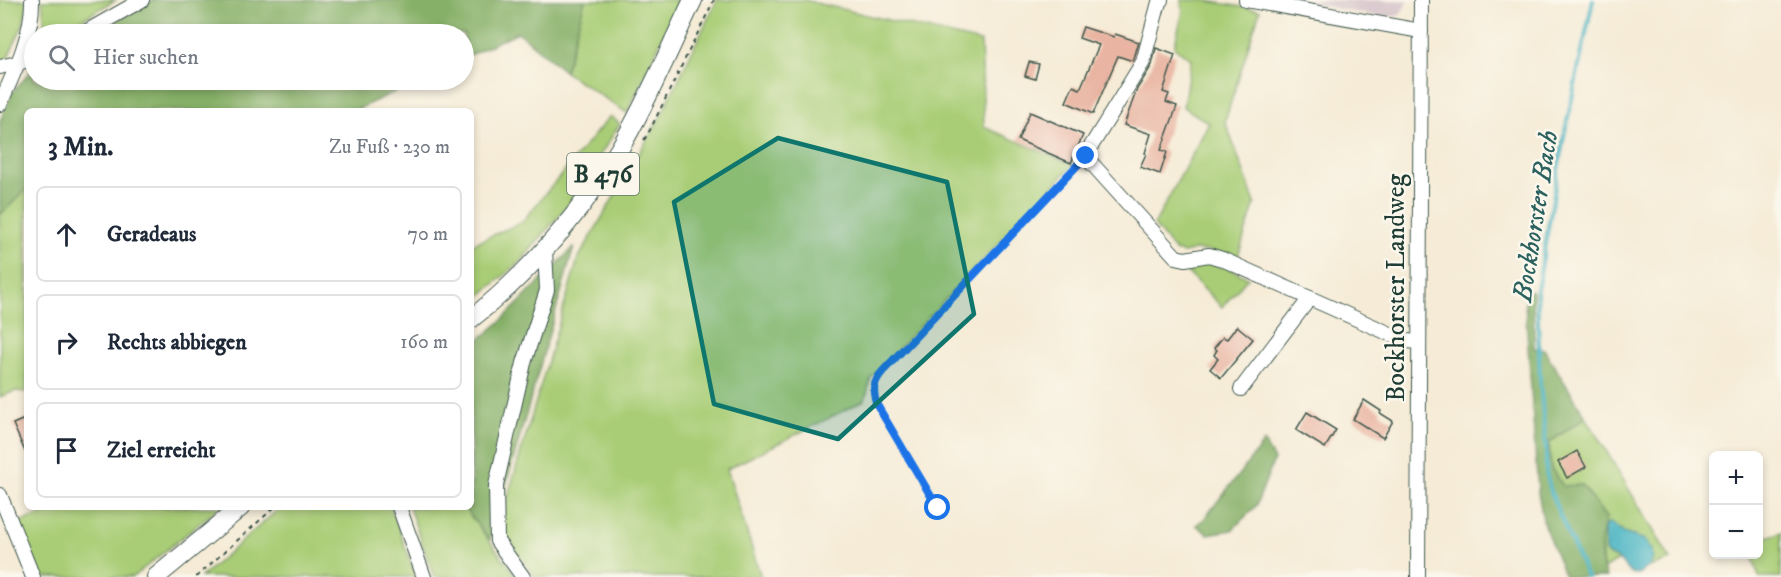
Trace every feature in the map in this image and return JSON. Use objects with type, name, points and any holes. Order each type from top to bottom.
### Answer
[{"type":"main road","name":"B 476","points":[[474,316],[515,282],[545,250],[584,202],[621,147],[693,0]]},
{"type":"main road","points":[[156,577],[237,510]]},
{"type":"street","points":[[30,24],[33,16],[32,0]]},
{"type":"street","points":[[100,24],[142,0]]},
{"type":"street","points":[[1161,0],[1143,62],[1086,156],[1176,257],[1209,255],[1406,341],[1418,342]]},
{"type":"street","points":[[1246,0],[1262,1],[1421,31]]},
{"type":"street","name":"Bockhorster Landweg","points":[[1418,577],[1421,0]]},
{"type":"street","points":[[0,104],[24,43]]},
{"type":"street","points":[[0,67],[24,62]]},
{"type":"street","points":[[524,577],[496,541],[495,485],[524,363],[547,290],[545,250]]},
{"type":"street","points":[[1241,389],[1310,298]]},
{"type":"street","points":[[0,495],[33,577]]},
{"type":"street","points":[[400,510],[424,577]]},
{"type":"path","points":[[938,508],[877,405],[873,396],[873,385],[883,371],[1086,156]]},
{"type":"path","points":[[196,577],[272,510]]},
{"type":"highlighted area","points":[[778,138],[947,182],[974,314],[838,439],[714,404],[674,202]]},
{"type":"shaded area","points":[[1295,0],[1408,0],[1400,15],[1383,18]]},
{"type":"green space","points":[[0,0],[28,0],[23,25],[6,61],[0,62]]},
{"type":"green space","points":[[42,0],[116,0],[73,24],[44,24]]},
{"type":"green space","points":[[153,0],[585,0],[565,72],[518,32],[474,53],[474,24],[111,24]]},
{"type":"green space","points":[[585,0],[680,0],[627,113],[565,72]]},
{"type":"green space","points":[[717,0],[804,0],[981,42],[984,127],[1073,165],[871,378],[865,400],[727,469],[761,577],[535,577],[499,526],[578,259],[659,119]]},
{"type":"green space","points":[[1181,0],[1202,0],[1260,10],[1225,121],[1255,203],[1236,262],[1209,251],[1194,250],[1184,253],[1175,251],[1154,225],[1209,123],[1183,107],[1191,59],[1174,47],[1183,11]]},
{"type":"green space","points":[[24,79],[24,90],[399,90],[360,108],[24,108],[24,192],[0,215],[0,121],[12,93]]},
{"type":"green space","points":[[610,116],[620,124],[568,205],[520,262],[474,300],[474,244],[522,222]]},
{"type":"green space","points":[[24,192],[24,392],[15,391],[0,397],[0,215]]},
{"type":"green space","points":[[574,247],[490,541],[466,510],[474,510],[474,344],[499,323]]},
{"type":"green space","points":[[1199,260],[1212,260],[1248,278],[1222,307],[1181,266]]},
{"type":"green space","points":[[1530,290],[1533,292],[1534,348],[1544,349],[1586,417],[1548,443],[1551,468],[1563,486],[1582,485],[1606,518],[1601,548],[1606,577],[1565,577],[1544,525],[1538,492],[1525,302]]},
{"type":"green space","points":[[1586,417],[1671,560],[1649,567],[1645,540],[1624,533],[1610,523],[1608,555],[1619,560],[1603,569],[1601,540],[1606,518],[1582,485],[1563,486],[1551,468],[1549,443]]},
{"type":"green space","points":[[1264,442],[1274,460],[1256,506],[1232,530],[1208,534],[1196,525],[1204,519]]},
{"type":"green space","points":[[52,510],[216,510],[133,577],[41,577],[18,523]]},
{"type":"green space","points":[[278,510],[392,510],[416,577],[201,577]]},
{"type":"green space","points":[[410,510],[466,510],[517,577],[434,577]]},
{"type":"green space","points":[[1781,532],[1781,577],[1759,577],[1753,559],[1763,559],[1763,539]]},
{"type":"water","points":[[1610,523],[1624,533],[1645,540],[1652,550],[1653,558],[1650,566],[1638,574],[1630,573],[1619,560],[1608,555],[1605,551],[1604,528]]},
{"type":"building","points":[[1083,27],[1139,42],[1133,61],[1118,56],[1093,114],[1066,102],[1073,86],[1080,89],[1099,45],[1079,38]]},
{"type":"building","points":[[1156,48],[1175,55],[1163,92],[1169,94],[1166,102],[1177,106],[1161,150],[1167,152],[1160,174],[1140,167],[1151,134],[1124,125],[1137,89],[1152,65]]},
{"type":"building","points":[[1029,62],[1039,64],[1035,79],[1025,76]]},
{"type":"building","points":[[1030,112],[1083,135],[1071,163],[1018,140]]},
{"type":"building","points":[[1237,326],[1253,339],[1221,378],[1210,369],[1218,359],[1214,355],[1217,350],[1214,348],[1223,337],[1227,339]]},
{"type":"building","points":[[1364,400],[1393,421],[1383,438],[1353,419]]},
{"type":"building","points":[[1307,412],[1336,430],[1325,448],[1296,430]]},
{"type":"building","points":[[24,419],[24,449],[13,424]]},
{"type":"building","points":[[1577,451],[1586,467],[1567,478],[1558,462]]},
{"type":"waterway","name":"Bockhorster Bach","points":[[1587,577],[1558,511],[1546,472],[1537,291],[1564,136],[1593,0]]},
{"type":"route","points":[[938,508],[877,405],[873,396],[873,385],[883,371],[1086,156]]}]
